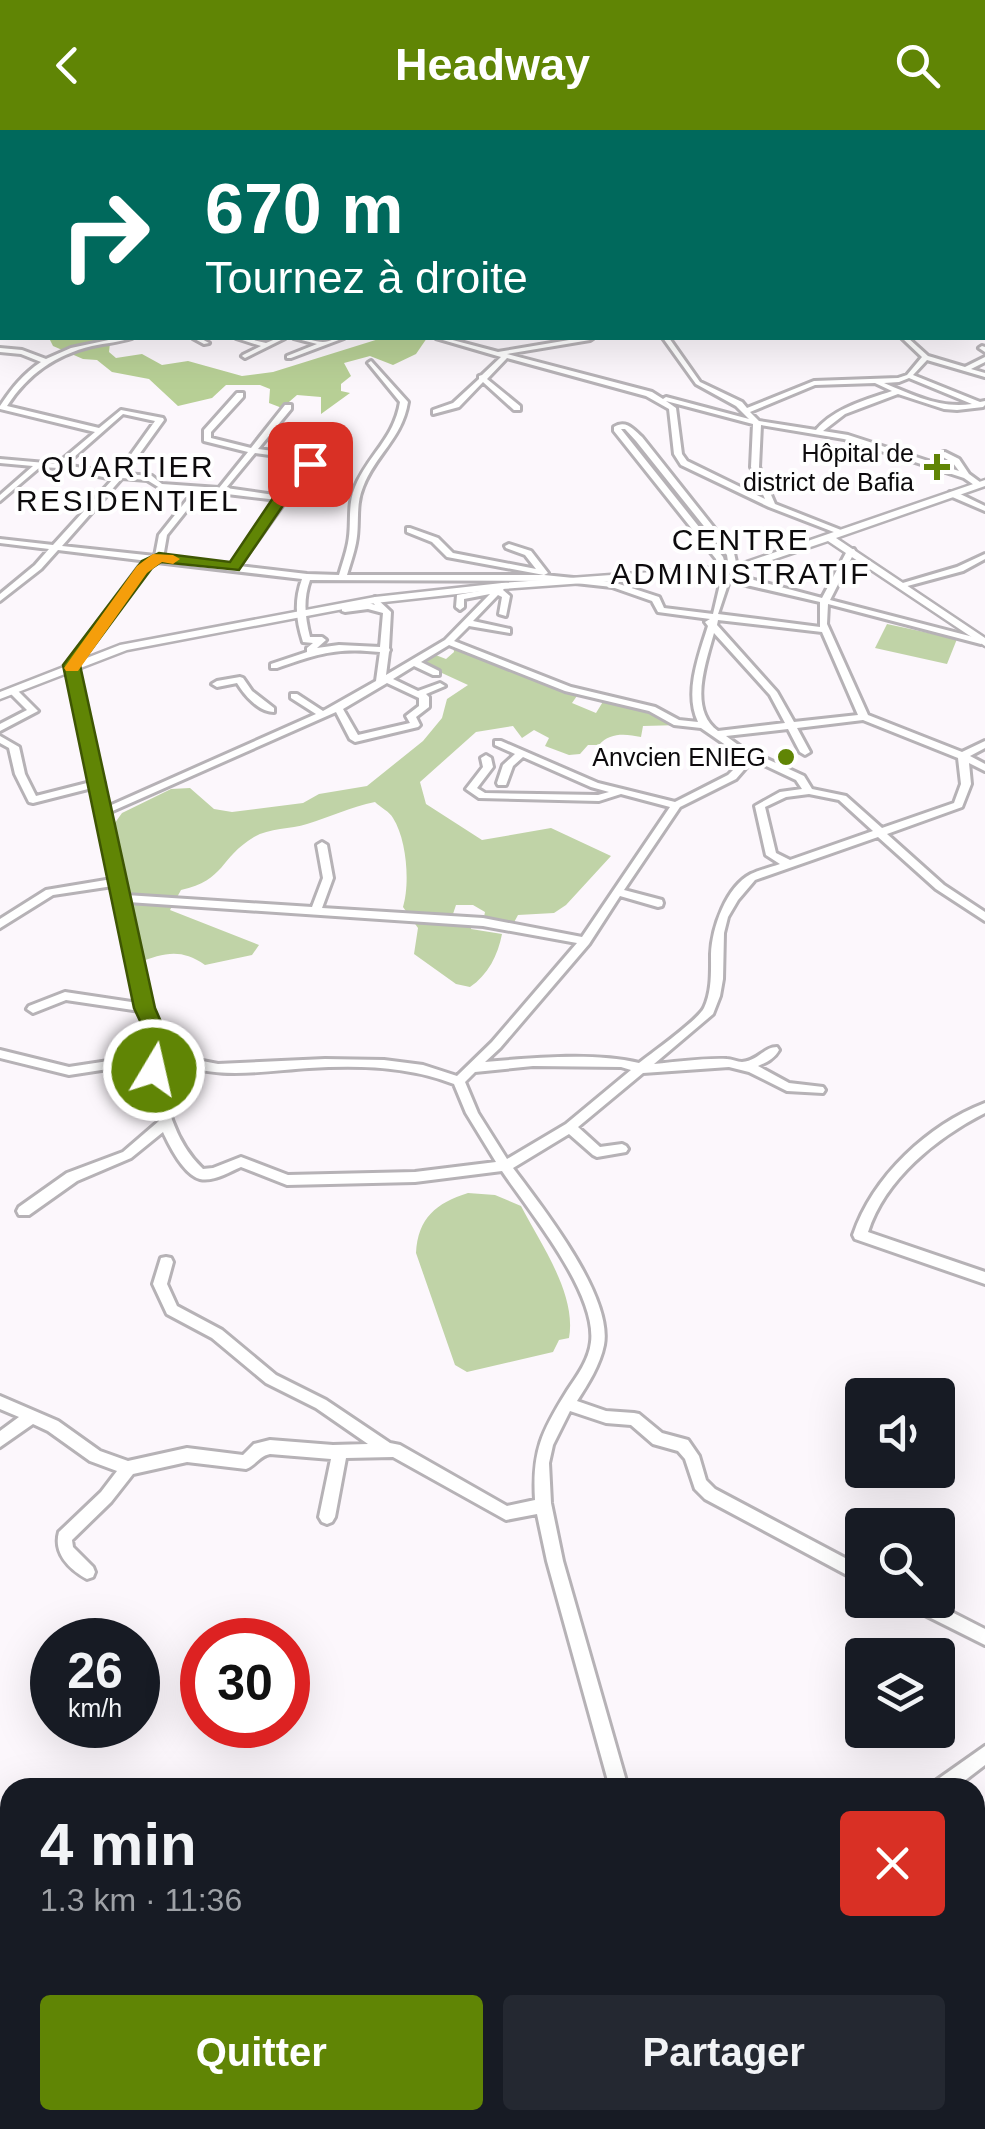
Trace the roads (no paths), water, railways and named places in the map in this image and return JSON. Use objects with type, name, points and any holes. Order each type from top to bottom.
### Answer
[{"type":"main road","points":[[0,696],[72,665],[141,642],[375,600],[700,572],[728,574],[982,484]]},
{"type":"main road","points":[[829,537],[983,642]]},
{"type":"street","points":[[85,340],[44,361],[2,408],[101,431]]},
{"type":"street","points":[[200,340],[206,343]]},
{"type":"street","points":[[247,340],[266,345]]},
{"type":"street","points":[[245,356],[277,340]]},
{"type":"street","points":[[305,340],[323,344]]},
{"type":"street","points":[[289,357],[335,340]]},
{"type":"street","points":[[448,340],[757,423],[818,432],[967,476],[982,484]]},
{"type":"street","points":[[458,342],[467,340]]},
{"type":"street","points":[[436,412],[456,405],[502,355],[580,340]]},
{"type":"street","points":[[668,340],[703,387],[746,412],[757,423],[756,467],[772,505]]},
{"type":"street","points":[[906,340],[926,357],[985,375]]},
{"type":"street","points":[[0,350],[22,352],[44,361]]},
{"type":"street","points":[[909,376],[926,357]]},
{"type":"street","points":[[966,368],[985,360]]},
{"type":"street","points":[[343,576],[354,538],[356,493],[397,431],[404,411],[404,402],[371,363]]},
{"type":"street","points":[[936,370],[952,364]]},
{"type":"street","points":[[746,412],[814,383],[879,383],[909,376],[982,404]]},
{"type":"street","points":[[481,378],[517,408]]},
{"type":"street","points":[[879,383],[946,410],[964,411],[982,404]]},
{"type":"street","points":[[0,387],[14,391]]},
{"type":"street","points":[[818,432],[824,422],[843,412],[899,391]]},
{"type":"street","points":[[234,567],[312,458],[205,437],[240,394]]},
{"type":"street","points":[[649,394],[672,408],[678,454],[684,463],[772,505],[842,532]]},
{"type":"street","points":[[222,490],[288,408]]},
{"type":"street","points":[[0,598],[56,546],[118,476],[160,420],[121,412],[60,466]]},
{"type":"street","points":[[809,791],[800,778],[740,750],[704,725],[696,708],[713,616],[728,574],[731,555],[639,440],[627,427],[618,427],[728,574],[983,642]]},
{"type":"street","points":[[942,454],[956,462],[967,476]]},
{"type":"street","points":[[0,462],[148,478],[157,486],[280,498]]},
{"type":"street","points":[[0,499],[36,467]]},
{"type":"street","points":[[171,1055],[158,1042],[145,1008],[115,882],[105,811],[72,665],[142,570],[159,558],[163,535],[199,490]]},
{"type":"street","points":[[953,494],[985,509]]},
{"type":"street","points":[[410,530],[437,541],[450,555],[557,578]]},
{"type":"street","points":[[0,540],[307,576],[557,578],[645,594],[661,604],[713,616],[774,694],[805,752]]},
{"type":"street","points":[[509,546],[528,552],[544,573]]},
{"type":"street","points":[[851,551],[824,602],[824,623],[864,717]]},
{"type":"street","points":[[900,584],[960,569],[985,556]]},
{"type":"street","points":[[306,653],[322,640],[306,640],[299,614],[297,605],[307,576]]},
{"type":"street","points":[[460,606],[460,597],[499,588]]},
{"type":"street","points":[[499,588],[506,596],[503,614]]},
{"type":"street","points":[[105,811],[338,708],[448,642],[499,588]]},
{"type":"street","points":[[375,600],[388,614],[383,679]]},
{"type":"street","points":[[661,604],[661,610],[694,614],[824,623],[877,616]]},
{"type":"street","points":[[346,609],[369,606],[388,614]]},
{"type":"street","points":[[468,623],[507,631]]},
{"type":"street","points":[[448,642],[568,688],[652,709],[683,725],[704,725]]},
{"type":"street","points":[[274,666],[344,644],[386,650]]},
{"type":"street","points":[[413,662],[436,673]]},
{"type":"street","points":[[338,708],[355,739],[414,726],[411,716],[424,707],[424,698],[383,679]]},
{"type":"street","points":[[217,684],[240,680],[269,712],[296,697],[323,715]]},
{"type":"street","points":[[418,694],[440,686]]},
{"type":"street","points":[[0,728],[33,711],[14,692]]},
{"type":"street","points":[[718,734],[864,717],[985,768]]},
{"type":"street","points":[[0,739],[14,747],[20,774],[33,800],[99,783]]},
{"type":"street","points":[[498,742],[579,779],[676,805]]},
{"type":"street","points":[[963,756],[985,744]]},
{"type":"street","points":[[458,1081],[585,941],[676,805],[732,778],[744,764],[740,750]]},
{"type":"street","points":[[502,784],[508,765],[522,753]]},
{"type":"street","points":[[152,1059],[164,1123],[178,1154],[206,1176],[240,1162],[287,1180],[415,1177],[506,1166],[532,1154],[570,1127],[696,1026],[714,1002],[714,944],[730,901],[751,878],[958,805],[966,784],[963,756]]},
{"type":"street","points":[[486,758],[488,767],[471,789],[483,796],[599,798],[622,792]]},
{"type":"street","points":[[787,863],[771,855],[760,806],[784,794],[809,791],[842,798],[940,887],[985,917]]},
{"type":"street","points":[[316,910],[328,878],[322,845]]},
{"type":"street","points":[[0,924],[50,892],[115,882]]},
{"type":"street","points":[[617,892],[658,904]]},
{"type":"street","points":[[119,898],[483,922],[585,941]]},
{"type":"street","points":[[33,1009],[61,996],[145,1008]]},
{"type":"street","points":[[746,1066],[767,1058],[774,1050]]},
{"type":"street","points":[[0,1054],[69,1071],[171,1055],[240,1068],[311,1063],[412,1068],[458,1081],[478,1125],[542,1212],[599,1328],[592,1359],[543,1447],[541,1506],[616,1778]]},
{"type":"street","points":[[472,1069],[533,1062],[621,1064],[645,1069],[729,1063],[746,1066],[787,1087],[819,1090]]},
{"type":"street","points":[[985,1108],[956,1120],[934,1136],[873,1203],[860,1235],[985,1278]]},
{"type":"street","points":[[24,1211],[72,1177],[127,1156],[164,1123]]},
{"type":"street","points":[[570,1127],[597,1152],[622,1149]]},
{"type":"street","points":[[166,1262],[160,1284],[172,1310],[217,1334],[271,1380],[321,1404],[384,1448],[413,1456],[506,1514],[541,1506]]},
{"type":"street","points":[[0,1402],[32,1416],[96,1456],[128,1468],[187,1454],[246,1462],[259,1449],[270,1447],[340,1452],[384,1448]]},
{"type":"street","points":[[567,1404],[606,1417],[634,1419],[658,1439],[683,1445],[710,1494],[845,1566]]},
{"type":"street","points":[[0,1440],[32,1416]]},
{"type":"street","points":[[326,1517],[340,1452]]},
{"type":"street","points":[[87,1572],[66,1550],[64,1537],[114,1488],[128,1468]]},
{"type":"street","points":[[948,1618],[985,1637]]},
{"type":"street","points":[[954,1778],[985,1755]]},
{"type":"place","name":"Hôpital de district de Bafia","points":[[937,467]]},
{"type":"place","name":"Anvcien ENIEG","points":[[786,757]]},
{"type":"district","name":"QUARTIER RESIDENTIEL","points":[[128,484]]},
{"type":"district","name":"CENTRE ADMINISTRATIF","points":[[741,557]]}]
